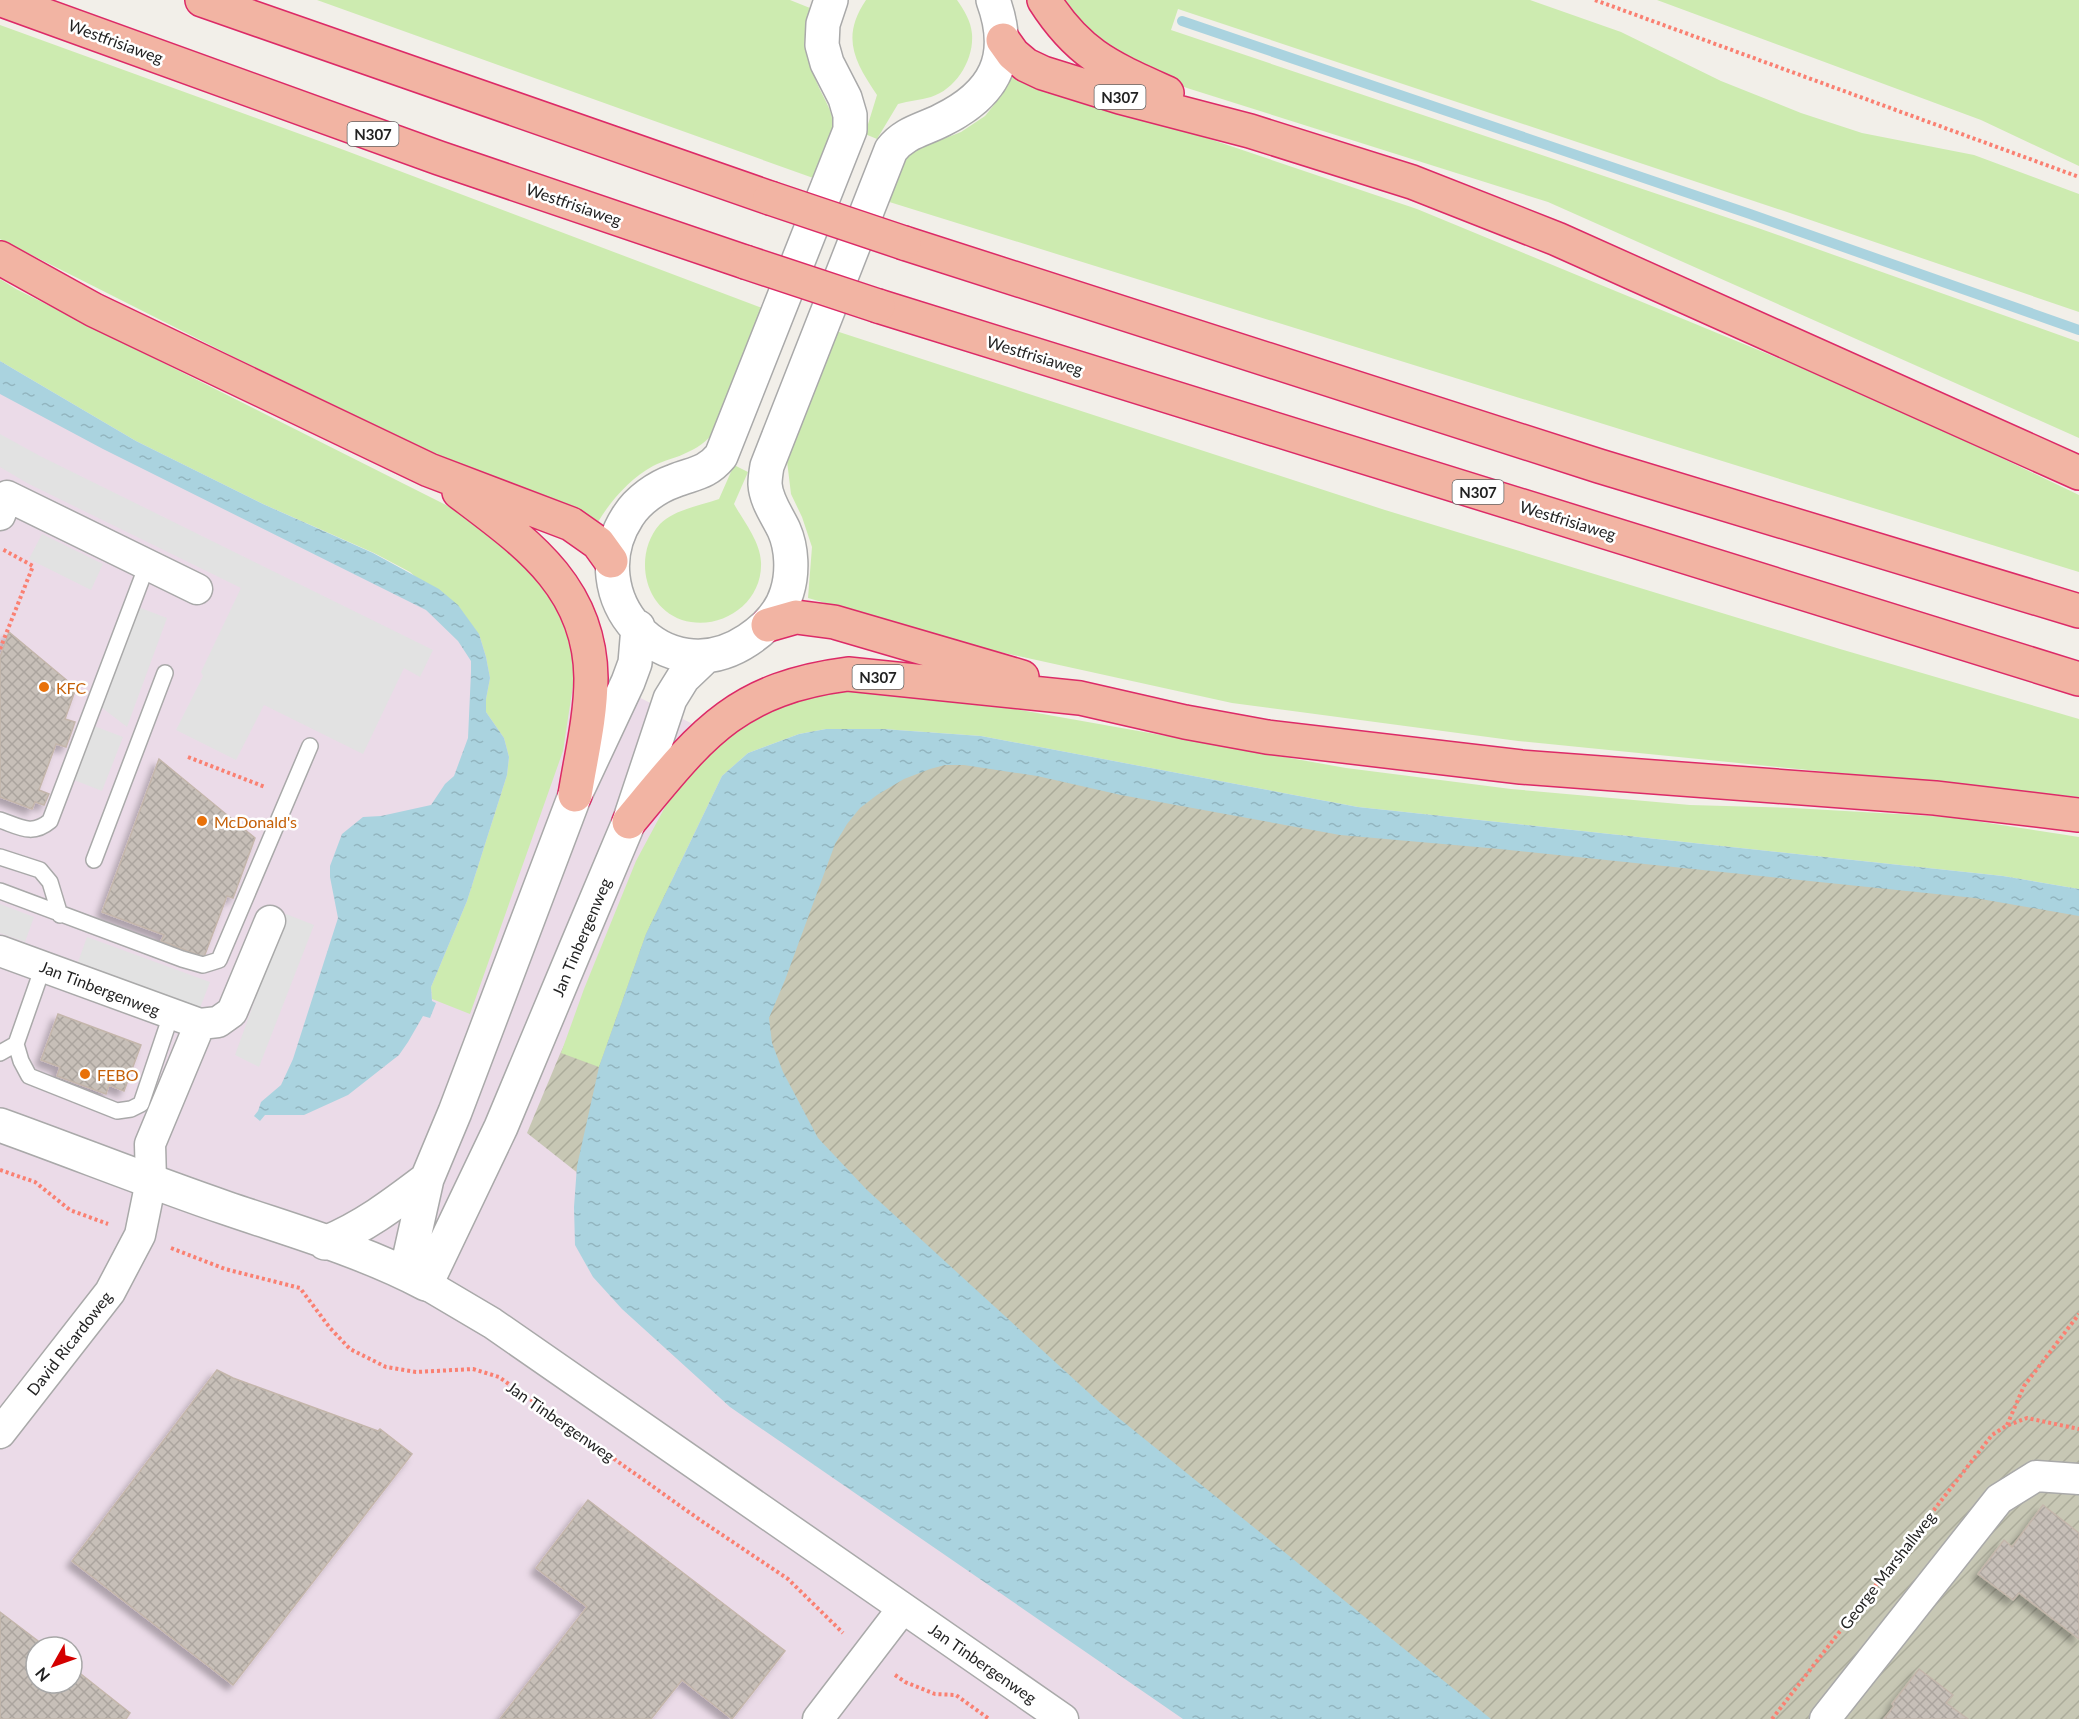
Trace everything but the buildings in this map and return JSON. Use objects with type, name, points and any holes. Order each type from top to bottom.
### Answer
[{"type":"highway","name":"Westfrisiaweg","points":[[2,0],[439,158],[878,306],[2079,679]]},
{"type":"highway","points":[[201,0],[904,243],[1599,466],[2079,611]]},
{"type":"highway","name":"N307","points":[[1044,0],[1061,25],[1096,58],[1114,69],[1250,131]]},
{"type":"highway","name":"N307","points":[[1003,40],[1013,54],[1026,65],[1042,73],[1120,97],[1250,131],[1412,182],[1557,239],[2079,473]]},
{"type":"highway","points":[[0,258],[94,310],[429,470],[571,524],[598,543],[611,561]]},
{"type":"highway","points":[[429,470],[518,536],[538,555],[569,596],[582,623],[591,677],[574,795]]},
{"type":"highway","name":"N307","points":[[768,625],[796,617],[834,622],[1021,677],[1080,698],[1185,722],[1279,739],[1521,767],[1935,798],[2079,815]]},
{"type":"highway","name":"N307","points":[[628,822],[694,744],[714,726],[736,710],[783,687],[848,674],[1080,698]]},
{"type":"street","points":[[831,0],[824,24],[822,45],[827,63],[845,98],[850,123],[850,130],[834,173],[721,456],[704,472],[674,481],[641,500],[629,513],[620,530],[611,561],[612,575],[620,603],[638,627],[652,641],[669,652],[687,657],[704,658],[738,647],[768,625],[780,610],[787,593],[790,576],[788,544],[784,530],[768,497],[765,483],[767,466],[891,150],[902,138],[950,116],[980,95],[991,80],[999,63],[1003,40],[1000,18],[993,0]]},
{"type":"street","points":[[2,500],[197,589]]},
{"type":"street","points":[[414,1278],[410,1255],[427,1179],[455,1112],[574,795],[628,682],[634,663],[638,627]]},
{"type":"street","name":"Jan Tinbergenweg","points":[[414,1278],[501,1127],[628,822],[670,699],[683,678],[704,658]]},
{"type":"street","points":[[151,1181],[150,1144],[200,1024],[218,1022],[231,1012],[270,921]]},
{"type":"street","name":"Jan Tinbergenweg","points":[[0,951],[200,1024]]},
{"type":"street","name":"Jan Tinbergenweg","points":[[0,1125],[325,1243],[414,1278],[492,1323],[1063,1719]]},
{"type":"street","points":[[325,1243],[353,1231],[398,1202],[427,1179]]},
{"type":"street","name":"David Ricardoweg","points":[[0,1433],[110,1292],[140,1235],[151,1181]]},
{"type":"street","points":[[1825,1719],[1999,1499],[2036,1476],[2079,1479]]},
{"type":"street","points":[[818,1719],[903,1608]]},
{"type":"lane","points":[[0,820],[29,830],[40,829],[50,821],[147,565]]},
{"type":"lane","points":[[94,860],[165,673]]},
{"type":"lane","points":[[0,891],[182,959],[203,965],[219,960],[310,746]]},
{"type":"lane","points":[[0,857],[40,870],[50,882],[60,915]]},
{"type":"lane","points":[[42,966],[16,1044],[21,1061],[29,1076],[117,1111],[131,1109],[141,1104],[171,1015]]},
{"type":"lane","points":[[0,1053],[16,1044]]},
{"type":"path","points":[[1595,0],[2079,177]]},
{"type":"path","points":[[0,548],[33,566],[0,649]]},
{"type":"path","name":"Jan Tinbergenweg","points":[[0,1170],[35,1182],[70,1210],[225,1269],[300,1288],[330,1328],[350,1349],[386,1367],[416,1372],[473,1369],[499,1377],[700,1520],[788,1579],[866,1657],[905,1682],[935,1694],[956,1695],[989,1719]]},
{"type":"path","name":"George Marshallweg","points":[[2007,1426],[2024,1386],[2079,1314]]},
{"type":"path","name":"George Marshallweg","points":[[1772,1719],[1992,1435],[2027,1418],[2079,1429]]},
{"type":"shaded area","points":[[0,380],[729,742],[1276,1719],[0,1719]]},
{"type":"shaded area","points":[[0,434],[40,456],[433,650],[420,677],[404,668],[363,754],[264,705],[236,760],[176,730],[203,676],[201,672],[241,588],[27,483],[0,467]]},
{"type":"shaded area","points":[[42,534],[103,564],[91,590],[29,559]]},
{"type":"shaded area","points":[[138,607],[167,618],[127,727],[101,707]]},
{"type":"shaded area","points":[[94,726],[123,737],[102,791],[74,780]]},
{"type":"shaded area","points":[[856,749],[2079,909],[2079,1719],[1273,1719],[1248,1702],[527,1133],[560,1054],[628,913]]},
{"type":"shaded area","points":[[0,904],[34,917],[25,942],[0,933]]},
{"type":"shaded area","points":[[286,914],[314,925],[259,1067],[235,1055]]},
{"type":"shaded area","points":[[87,937],[210,982],[200,1008],[78,962]]},
{"type":"green space","points":[[317,0],[790,0],[815,10],[812,66],[833,120],[830,146],[816,179]]},
{"type":"green space","points":[[866,0],[957,0],[969,20],[972,34],[970,54],[962,72],[955,80],[940,93],[931,97],[898,104],[877,139],[865,134],[877,95],[857,60],[852,37],[858,13]]},
{"type":"green space","points":[[1063,0],[1530,0],[1621,32],[1721,81],[1801,113],[1862,133],[1974,155],[2079,194],[2079,312],[1178,9],[1171,30],[1758,228],[2079,342],[2079,438],[1548,202],[1187,88],[1159,77],[1091,37]]},
{"type":"green space","points":[[1657,0],[2079,0],[2079,166],[1981,120]]},
{"type":"green space","points":[[0,25],[344,150],[762,308],[721,426],[697,447],[657,464],[629,483],[598,522],[448,460],[232,356],[0,239]]},
{"type":"green space","points":[[1011,72],[1417,209],[1882,401],[2079,495],[2079,572],[883,200],[902,158],[915,150],[961,132],[985,116],[1002,95]]},
{"type":"green space","points":[[0,279],[448,506],[522,559],[550,593],[563,618],[572,653],[574,679],[563,751],[470,1014],[432,999],[431,987],[467,901],[507,775],[509,757],[504,738],[486,712],[490,678],[479,634],[410,572],[374,553],[263,504],[136,441],[0,361]]},
{"type":"green space","points":[[836,331],[1385,510],[1840,649],[2079,719],[2079,797],[1518,741],[1232,703],[977,647],[808,598],[812,547],[791,494],[787,461],[795,425]]},
{"type":"green space","points":[[734,465],[748,472],[734,504],[758,547],[761,562],[760,577],[747,602],[724,618],[696,623],[682,620],[669,613],[658,603],[651,591],[646,578],[647,549],[652,536],[666,519],[680,511],[719,499]]},
{"type":"green space","points":[[847,691],[1015,709],[1346,768],[1511,789],[1690,805],[1949,817],[2079,837],[2079,889],[2003,876],[1358,807],[981,736],[883,729],[826,729],[799,734],[748,753],[722,776],[646,934],[599,1067],[561,1053],[584,989],[636,861],[672,794],[717,741],[780,705],[808,696]]},
{"type":"water","points":[[0,361],[136,441],[263,504],[373,553],[439,589],[458,605],[479,634],[490,678],[486,712],[504,738],[509,757],[507,775],[467,901],[431,987],[432,1001],[436,1003],[430,1018],[423,1016],[399,1055],[348,1095],[304,1115],[265,1115],[260,1121],[254,1116],[261,1102],[281,1085],[293,1059],[338,918],[330,866],[342,834],[363,817],[381,816],[431,805],[445,784],[454,776],[468,738],[471,661],[458,641],[426,610],[103,449],[0,394]]},
{"type":"water","points":[[826,729],[883,729],[981,736],[1358,807],[2003,876],[2079,889],[2079,916],[1975,898],[1500,849],[1340,835],[1121,795],[1037,776],[964,765],[945,765],[904,779],[860,808],[835,844],[769,1018],[772,1043],[783,1072],[818,1138],[867,1190],[1100,1403],[1491,1719],[1183,1719],[730,1407],[622,1309],[593,1277],[575,1245],[574,1207],[577,1166],[599,1067],[646,934],[722,776],[748,753],[799,734]]},
{"type":"waterway","points":[[1182,21],[1750,214],[2079,330]]},
{"type":"place","name":"KFC","points":[[44,687]]},
{"type":"place","name":"McDonald's","points":[[202,821]]},
{"type":"place","name":"FEBO","points":[[85,1074]]}]
